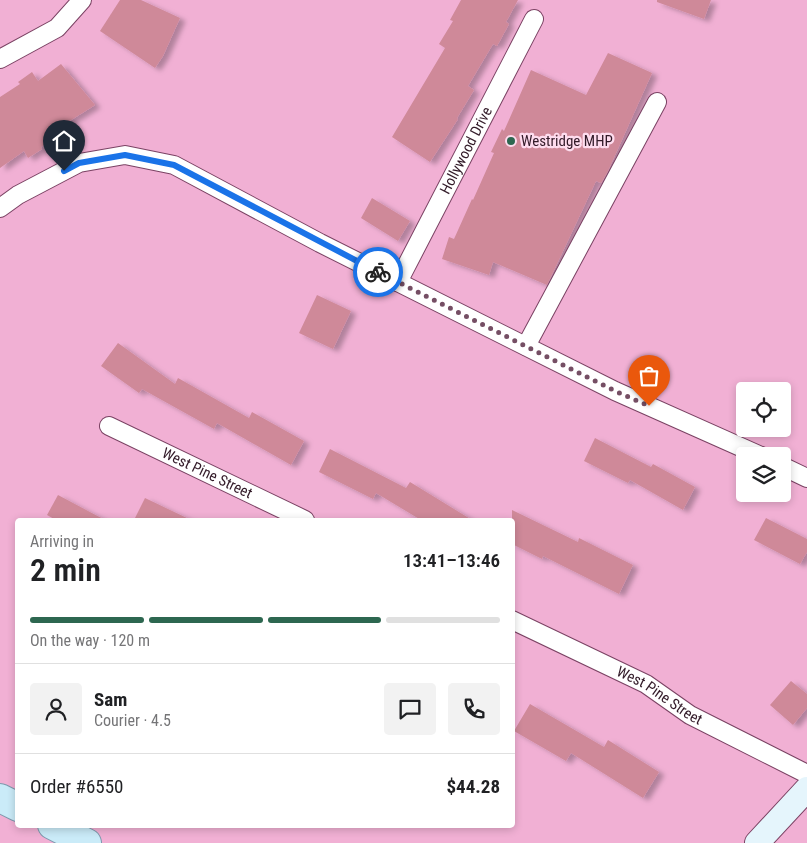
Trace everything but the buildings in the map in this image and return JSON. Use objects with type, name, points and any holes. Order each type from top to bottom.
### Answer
[{"type":"main road","points":[[0,798],[15,806]]},
{"type":"main road","points":[[58,828],[87,843]]},
{"type":"street","points":[[0,60],[57,28],[82,0]]},
{"type":"street","name":"Hollywood Drive","points":[[398,282],[534,19]]},
{"type":"street","points":[[526,346],[657,102]]},
{"type":"street","points":[[0,208],[18,195],[79,163],[125,155],[174,165],[320,243],[615,391],[741,447]]},
{"type":"street","name":"West Pine Street","points":[[109,426],[301,518]]},
{"type":"street","points":[[791,470],[807,478]]},
{"type":"street","name":"West Pine Street","points":[[515,621],[646,684],[690,715],[807,774]]},
{"type":"street","points":[[757,843],[807,789]]},
{"type":"way so far","points":[[378,272],[615,391],[649,406]]},
{"type":"place","name":"Westridge MHP","points":[[511,141]]},
{"type":"route","points":[[64,171],[79,163],[125,155],[174,165],[378,272]]}]
